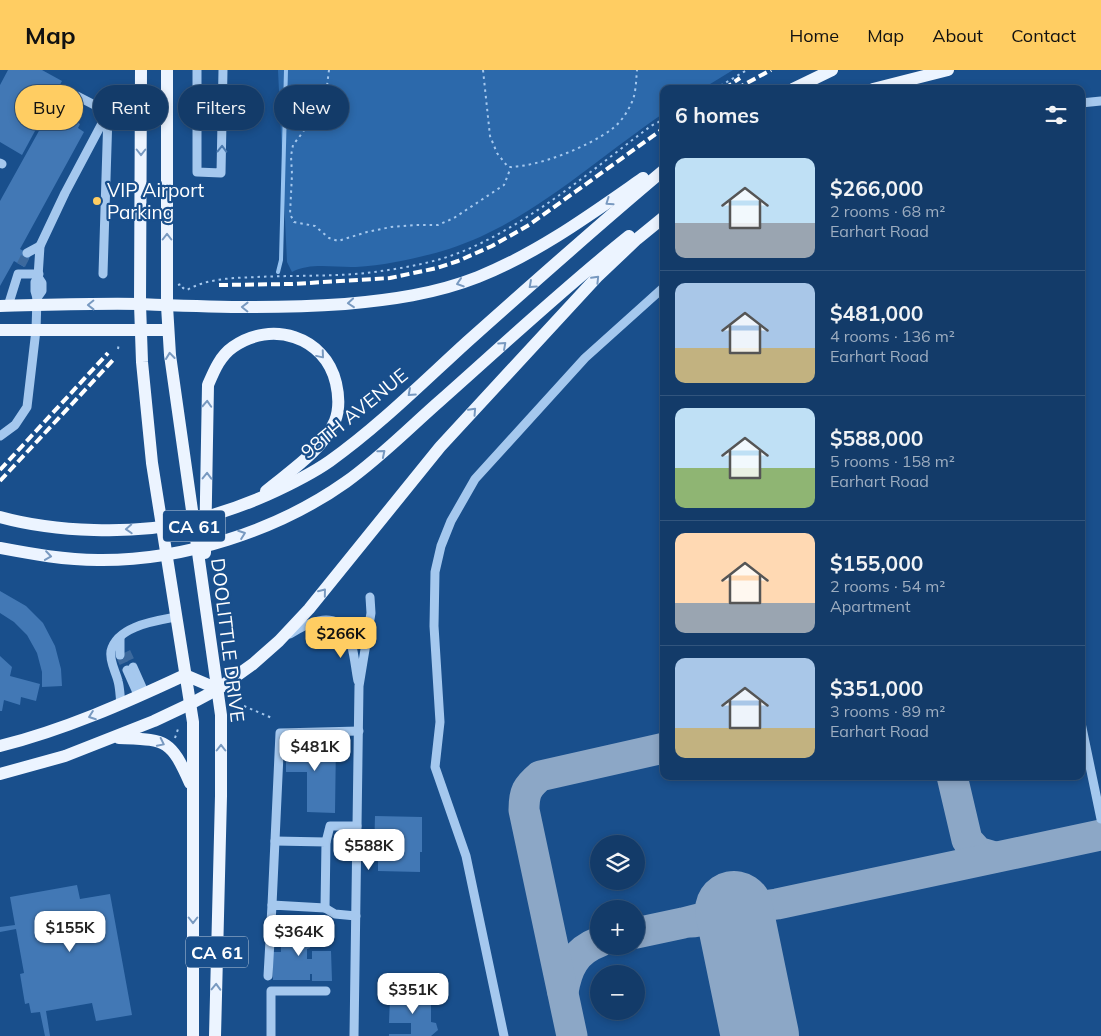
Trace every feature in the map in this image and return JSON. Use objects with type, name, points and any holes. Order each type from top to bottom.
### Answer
[{"type":"main road","name":"CA 61","points":[[141,70],[140,331],[152,463],[192,722],[193,1036]]},
{"type":"main road","name":"DOOLITTLE DRIVE","points":[[167,70],[167,306],[170,355],[221,715],[221,796],[215,1036]]},
{"type":"main road","points":[[801,85],[832,70]]},
{"type":"main road","points":[[883,85],[922,70]]},
{"type":"main road","points":[[889,85],[948,70]]},
{"type":"main road","points":[[4,306],[37,302],[294,308],[400,299],[439,290],[476,278],[514,261],[552,241],[660,167]]},
{"type":"main road","name":"98TH AVENUE","points":[[0,517],[57,527],[109,530],[149,527],[186,522],[219,513],[291,484],[328,462],[367,432],[660,173]]},
{"type":"main road","points":[[0,548],[50,557],[88,560],[142,558],[183,552],[223,541],[264,526],[304,507],[346,482],[375,459],[584,272],[660,214]]},
{"type":"main road","points":[[0,774],[65,756],[114,738],[190,704],[218,689],[253,664],[309,610],[440,447],[598,277],[636,239],[660,219]]},
{"type":"main road","points":[[0,330],[168,330]]},
{"type":"main road","points":[[205,595],[208,385],[216,365],[232,348],[253,337],[274,333],[298,337],[319,351],[334,373],[340,398],[336,419],[325,438],[310,454],[255,500]]},
{"type":"main road","points":[[0,746],[57,729],[121,704],[185,675],[218,689]]},
{"type":"main road","points":[[114,738],[156,740],[168,746],[177,755],[192,788]]},
{"type":"street","points":[[197,70],[197,172],[222,173],[223,70]]},
{"type":"street","points":[[1085,103],[1101,101]]},
{"type":"street","points":[[0,436],[15,425],[27,407],[36,330],[37,302],[42,291],[39,275],[40,246],[99,130]]},
{"type":"street","points":[[103,274],[107,130]]},
{"type":"street","points":[[27,253],[40,246]]},
{"type":"street","points":[[4,306],[19,270],[39,275]]},
{"type":"street","points":[[504,1036],[466,856],[436,767],[440,722],[434,626],[435,572],[441,546],[450,521],[475,479],[585,358],[660,291]]},
{"type":"street","points":[[354,1036],[359,686],[371,613],[370,597]]},
{"type":"street","points":[[121,704],[119,682],[112,664],[111,652],[121,635],[146,623],[176,617]]},
{"type":"street","points":[[279,641],[310,623],[324,620],[338,623],[346,631],[350,642],[359,686]]},
{"type":"street","points":[[121,635],[123,653]]},
{"type":"street","points":[[130,669],[142,695]]},
{"type":"street","points":[[268,976],[280,732],[359,731]]},
{"type":"street","points":[[1085,742],[1101,819]]},
{"type":"street","points":[[325,908],[326,842],[330,826],[357,826]]},
{"type":"street","points":[[275,841],[326,842]]},
{"type":"street","points":[[272,905],[325,908],[335,914],[356,916]]},
{"type":"street","points":[[271,1036],[271,991],[326,991]]},
{"type":"path","points":[[329,70],[327,86],[303,132],[293,145],[290,214],[294,222],[315,226],[329,238],[338,241],[391,227],[416,224],[438,225],[454,218],[504,185],[511,167]]},
{"type":"path","points":[[483,70],[487,91],[490,136],[497,153],[508,167],[539,163],[564,154],[613,128],[632,103],[637,70]]},
{"type":"path","points":[[722,85],[747,70]]},
{"type":"path","points":[[181,284],[187,290],[201,284],[241,278],[372,272],[434,260],[464,251],[515,225],[660,122]]},
{"type":"path","points":[[244,706],[272,718]]},
{"type":"path","points":[[174,740],[178,729]]},
{"type":"path","points":[[176,734],[181,732]]},
{"type":"shaded area","points":[[278,70],[733,70],[709,85],[660,85],[660,116],[561,189],[506,224],[478,238],[449,249],[392,263],[356,267],[315,266],[292,272],[287,262],[281,130],[349,130],[349,85],[279,85]]},
{"type":"building","points":[[8,70],[42,70],[62,81],[60,85],[15,85],[15,130],[36,130],[22,155],[0,142],[0,85]]},
{"type":"building","points":[[39,130],[81,130],[84,132],[20,249],[31,255],[24,267],[14,261],[0,286],[0,201]]},
{"type":"building","points":[[0,591],[26,606],[43,623],[55,646],[61,669],[62,686],[42,687],[42,672],[37,653],[27,635],[14,622],[0,613]]},
{"type":"building","points":[[0,656],[12,667],[10,676],[40,684],[36,701],[21,697],[20,705],[4,700],[2,711],[0,711]]},
{"type":"building","points":[[286,742],[336,742],[335,813],[307,812],[307,772],[286,772]]},
{"type":"building","points":[[375,816],[422,817],[420,872],[378,871],[378,852],[374,852]]},
{"type":"building","points":[[77,885],[80,899],[110,894],[132,1015],[96,1021],[92,1003],[46,1011],[50,1036],[45,1036],[40,1012],[31,1013],[29,1003],[25,1004],[20,974],[24,973],[16,929],[0,932],[0,927],[15,925],[10,897]]},
{"type":"building","points":[[275,928],[310,928],[310,948],[307,949],[307,959],[312,959],[312,951],[331,951],[332,981],[312,981],[312,974],[310,974],[310,980],[273,980],[273,952],[281,952],[281,947],[275,947]]},
{"type":"building","points":[[390,997],[431,997],[431,1022],[436,1023],[438,1030],[431,1036],[389,1036],[389,1034],[411,1034],[411,1023],[389,1023]]},
{"type":"waterway","points":[[278,272],[281,260],[286,70]]},
{"type":"taxiway","points":[[572,1036],[524,810],[526,794],[532,783],[540,776],[660,749]]},
{"type":"taxiway","points":[[953,780],[967,840],[978,852],[995,857]]},
{"type":"taxiway","points":[[645,931],[734,910],[777,904],[1101,835]]},
{"type":"taxiway","points":[[691,922],[707,920],[714,921],[720,925],[730,935],[744,960]]},
{"type":"taxiway","points":[[563,992],[567,975],[574,961],[578,955],[590,947]]},
{"type":"runway","points":[[734,910],[760,1036]]},
{"type":"tunnel","points":[[21,265],[27,253]]},
{"type":"tunnel","points":[[126,652],[133,667]]},
{"type":"tunnel","points":[[120,655],[127,670]]},
{"type":"railway","points":[[743,85],[771,70]]},
{"type":"railway","points":[[730,85],[740,78]]},
{"type":"railway","points":[[219,285],[292,284],[390,278],[437,268],[458,261],[492,246],[529,225],[660,131]]},
{"type":"railway","points":[[0,470],[108,353]]},
{"type":"railway","points":[[0,481],[114,359]]},
{"type":"place","name":"VIP Airport Parking","points":[[97,201]]}]
